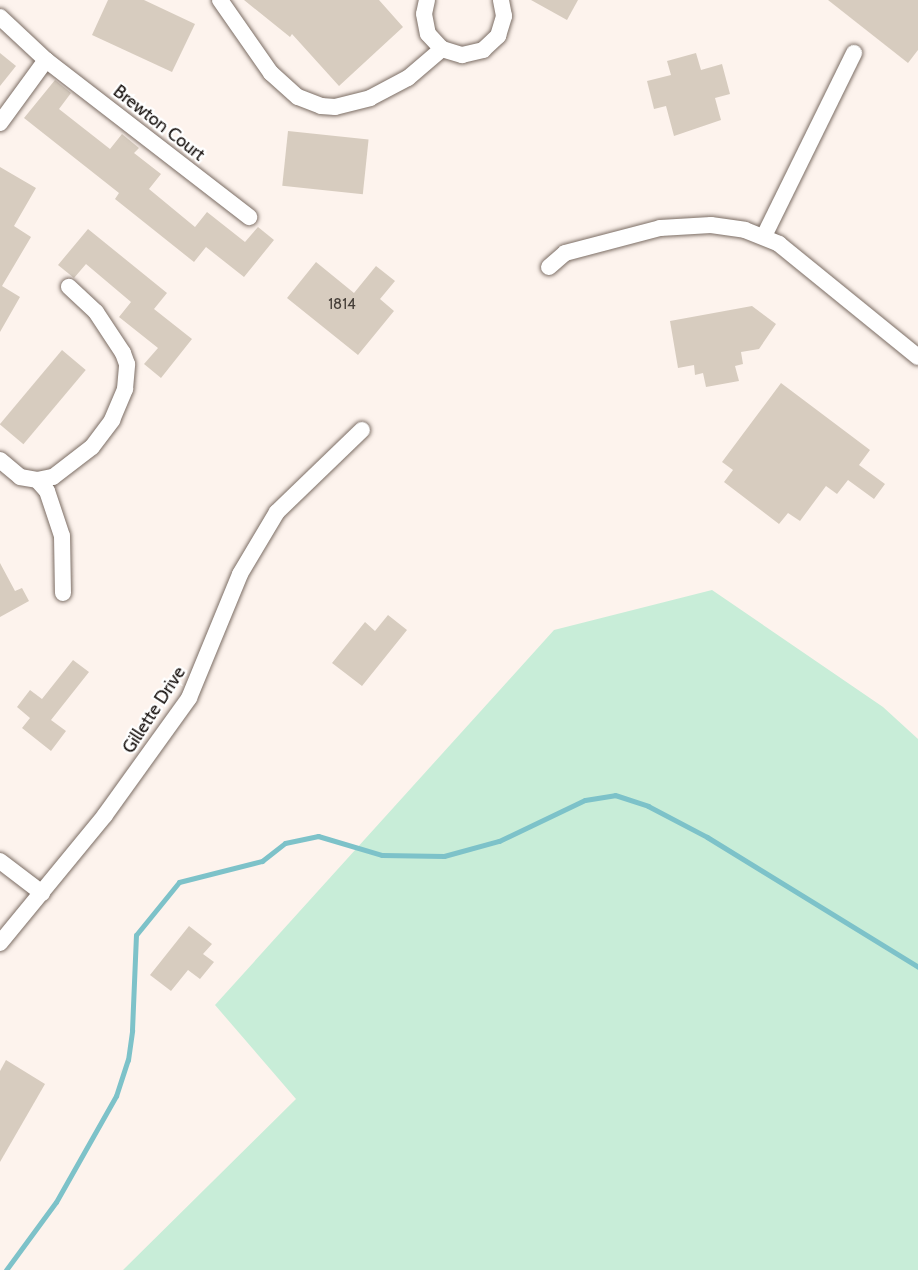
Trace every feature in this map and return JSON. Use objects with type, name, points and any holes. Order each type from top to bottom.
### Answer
[{"type":"street","points":[[220,0],[271,73],[298,97],[321,106],[335,107],[370,98],[408,78],[442,49]]},
{"type":"street","points":[[422,4],[428,34],[442,49],[462,56],[483,50],[498,36],[504,4]]},
{"type":"street","name":"Brewton Court","points":[[0,17],[46,60],[249,217]]},
{"type":"street","points":[[764,236],[854,53]]},
{"type":"street","points":[[0,123],[46,60]]},
{"type":"street","points":[[549,267],[566,253],[660,228],[711,225],[764,236],[918,357]]},
{"type":"street","points":[[0,460],[20,477],[37,480],[53,477],[92,447],[112,420],[125,389],[127,364],[123,353],[96,312],[69,287]]},
{"type":"street","name":"Gillette Drive","points":[[0,944],[105,816],[189,698],[240,574],[277,512],[362,430]]},
{"type":"street","points":[[37,480],[57,511],[62,536],[63,593]]},
{"type":"street","points":[[0,861],[42,893]]},
{"type":"green space","points":[[712,590],[883,707],[918,739],[918,1270],[123,1270],[296,1099],[215,1005],[554,630]]},
{"type":"building","points":[[108,0],[144,0],[195,24],[172,72],[92,35]]},
{"type":"building","points":[[244,0],[379,0],[403,27],[339,86],[292,34],[290,37]]},
{"type":"building","points":[[531,0],[578,0],[567,20]]},
{"type":"building","points":[[828,0],[918,0],[918,50],[908,63]]},
{"type":"building","points":[[0,53],[16,66],[0,86]]},
{"type":"building","points":[[696,53],[701,70],[722,64],[730,94],[715,98],[721,120],[674,136],[666,106],[654,109],[647,81],[671,75],[667,61]]},
{"type":"building","points":[[55,80],[71,93],[59,109],[110,149],[122,134],[139,148],[134,153],[161,174],[149,189],[195,227],[207,212],[245,242],[258,227],[274,240],[244,277],[206,247],[194,262],[115,199],[119,193],[24,118]]},
{"type":"building","points":[[288,131],[369,139],[363,194],[282,186]]},
{"type":"building","points":[[0,167],[36,188],[14,226],[31,237],[2,286],[20,297],[0,332]]},
{"type":"building","points":[[88,229],[167,293],[154,309],[192,339],[161,378],[144,364],[158,348],[119,317],[131,302],[86,264],[74,278],[58,265]]},
{"type":"building","points":[[316,262],[354,293],[376,266],[395,281],[380,299],[394,311],[358,355],[287,298]]},
{"type":"building","points":[[752,306],[776,324],[759,349],[741,352],[743,364],[735,366],[739,381],[706,387],[703,373],[695,375],[694,365],[678,368],[670,321]]},
{"type":"building","points":[[62,350],[86,370],[23,444],[0,424]]},
{"type":"building","points":[[781,383],[870,450],[859,465],[885,484],[874,499],[848,480],[837,494],[826,486],[800,521],[788,513],[779,524],[724,482],[733,470],[722,462]]},
{"type":"building","points":[[0,563],[15,591],[22,588],[29,601],[0,617]]},
{"type":"building","points":[[388,615],[407,630],[362,686],[332,663],[365,622],[375,631]]},
{"type":"building","points":[[73,660],[89,672],[51,720],[66,731],[51,751],[22,728],[30,718],[17,707],[30,690],[42,699]]},
{"type":"building","points":[[189,926],[212,944],[203,954],[214,962],[200,979],[188,970],[171,991],[150,975]]},
{"type":"building","points":[[6,1060],[45,1084],[0,1162],[0,1071]]},
{"type":"waterway","points":[[6,1270],[56,1202],[116,1096],[128,1060],[132,1030],[136,935],[179,882],[262,861],[285,843],[318,836],[382,855],[444,856],[499,841],[585,800],[615,795],[648,806],[707,837],[918,967]]}]
